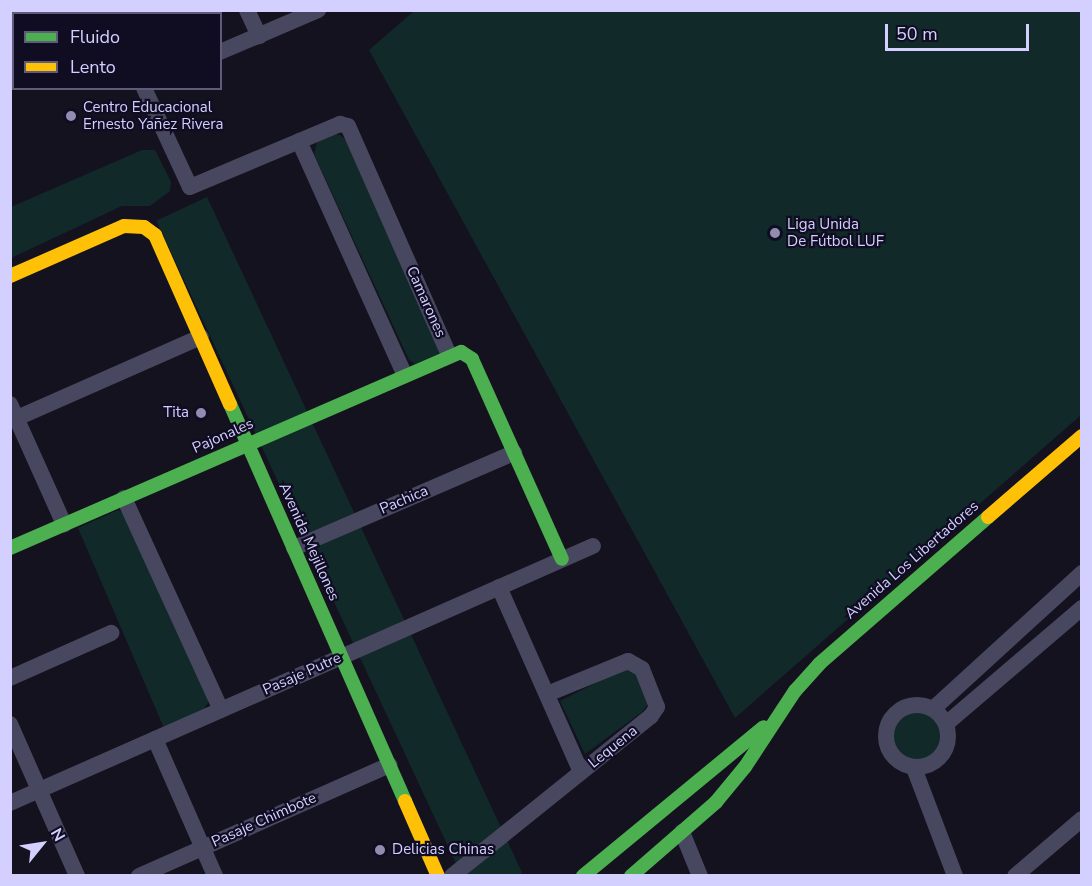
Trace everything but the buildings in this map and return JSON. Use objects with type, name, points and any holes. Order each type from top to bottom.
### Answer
[{"type":"street","points":[[247,10],[259,36]]},
{"type":"street","points":[[222,51],[318,10]]},
{"type":"street","points":[[145,90],[190,187],[299,141],[404,374]]},
{"type":"street","name":"Camarones","points":[[299,141],[345,124],[449,355],[460,352],[472,359],[562,559]]},
{"type":"street","name":"Avenida Mejillones","points":[[10,276],[124,226],[144,227],[159,242],[438,876]]},
{"type":"street","points":[[64,524],[14,411],[201,337]]},
{"type":"street","name":"Pajonales","points":[[10,548],[449,355]]},
{"type":"street","name":"Avenida Los Libertadores","points":[[631,876],[731,785],[795,691],[837,646],[1082,436]]},
{"type":"street","name":"Pachica","points":[[294,548],[514,453]]},
{"type":"street","points":[[124,498],[221,710]]},
{"type":"street","name":"Pasaje Putre","points":[[10,803],[593,546]]},
{"type":"street","points":[[933,709],[1082,573]]},
{"type":"street","points":[[499,587],[581,772]]},
{"type":"street","points":[[946,724],[1082,608]]},
{"type":"street","points":[[10,678],[111,633]]},
{"type":"street","name":"Lequena","points":[[452,876],[651,716],[657,707],[656,695],[642,669],[628,661],[547,694]]},
{"type":"street","points":[[923,705],[933,709],[946,724],[947,745],[943,755],[925,767],[915,768],[896,760],[889,752],[886,732],[889,722],[903,708],[923,705]]},
{"type":"street","name":"Avenida Los Libertadores","points":[[583,876],[775,719]]},
{"type":"street","points":[[10,723],[77,876]]},
{"type":"street","points":[[155,739],[215,876]]},
{"type":"street","name":"Pasaje Chimbote","points":[[139,876],[389,765]]},
{"type":"street","points":[[915,768],[955,876]]},
{"type":"street","points":[[1015,876],[1082,819]]},
{"type":"street","points":[[682,832],[700,876]]},
{"type":"green space","name":"Liga Unida De Fútbol LUF","points":[[414,11],[1081,11],[1081,415],[735,718],[369,50]]},
{"type":"green space","points":[[328,133],[340,135],[350,144],[440,348],[438,354],[415,364],[409,360],[314,154],[318,138]]},
{"type":"green space","points":[[142,150],[155,150],[171,182],[170,191],[150,206],[122,206],[11,258],[11,207]]},
{"type":"green space","points":[[207,197],[522,873],[516,876],[462,876],[156,221]]},
{"type":"green space","points":[[118,510],[124,513],[209,701],[204,709],[164,728],[78,528]]},
{"type":"green space","points":[[623,669],[634,670],[648,704],[642,712],[585,754],[560,701]]},
{"type":"green space","points":[[917,710],[927,712],[935,718],[941,726],[943,736],[941,746],[935,754],[927,760],[917,762],[907,760],[899,754],[893,746],[891,736],[893,726],[899,718],[907,712]]},
{"type":"traffic: fast","points":[[10,548],[461,352],[472,359],[562,559]]},
{"type":"traffic: fast","points":[[230,404],[405,801]]},
{"type":"traffic: fast","points":[[631,876],[716,802],[745,767],[795,691],[819,664],[988,517]]},
{"type":"traffic: fast","points":[[583,876],[764,727]]},
{"type":"traffic: slow","points":[[10,276],[124,226],[144,227],[155,235],[230,404]]},
{"type":"traffic: slow","points":[[988,517],[1082,436]]},
{"type":"traffic: slow","points":[[405,801],[438,876]]},
{"type":"place","name":"Centro Educacional Ernesto Yañez Rivera","points":[[71,116]]},
{"type":"place","name":"Liga Unida De Fútbol LUF","points":[[775,233]]},
{"type":"place","name":"Tita","points":[[201,413]]},
{"type":"place","name":"Delicias Chinas","points":[[380,850]]}]
